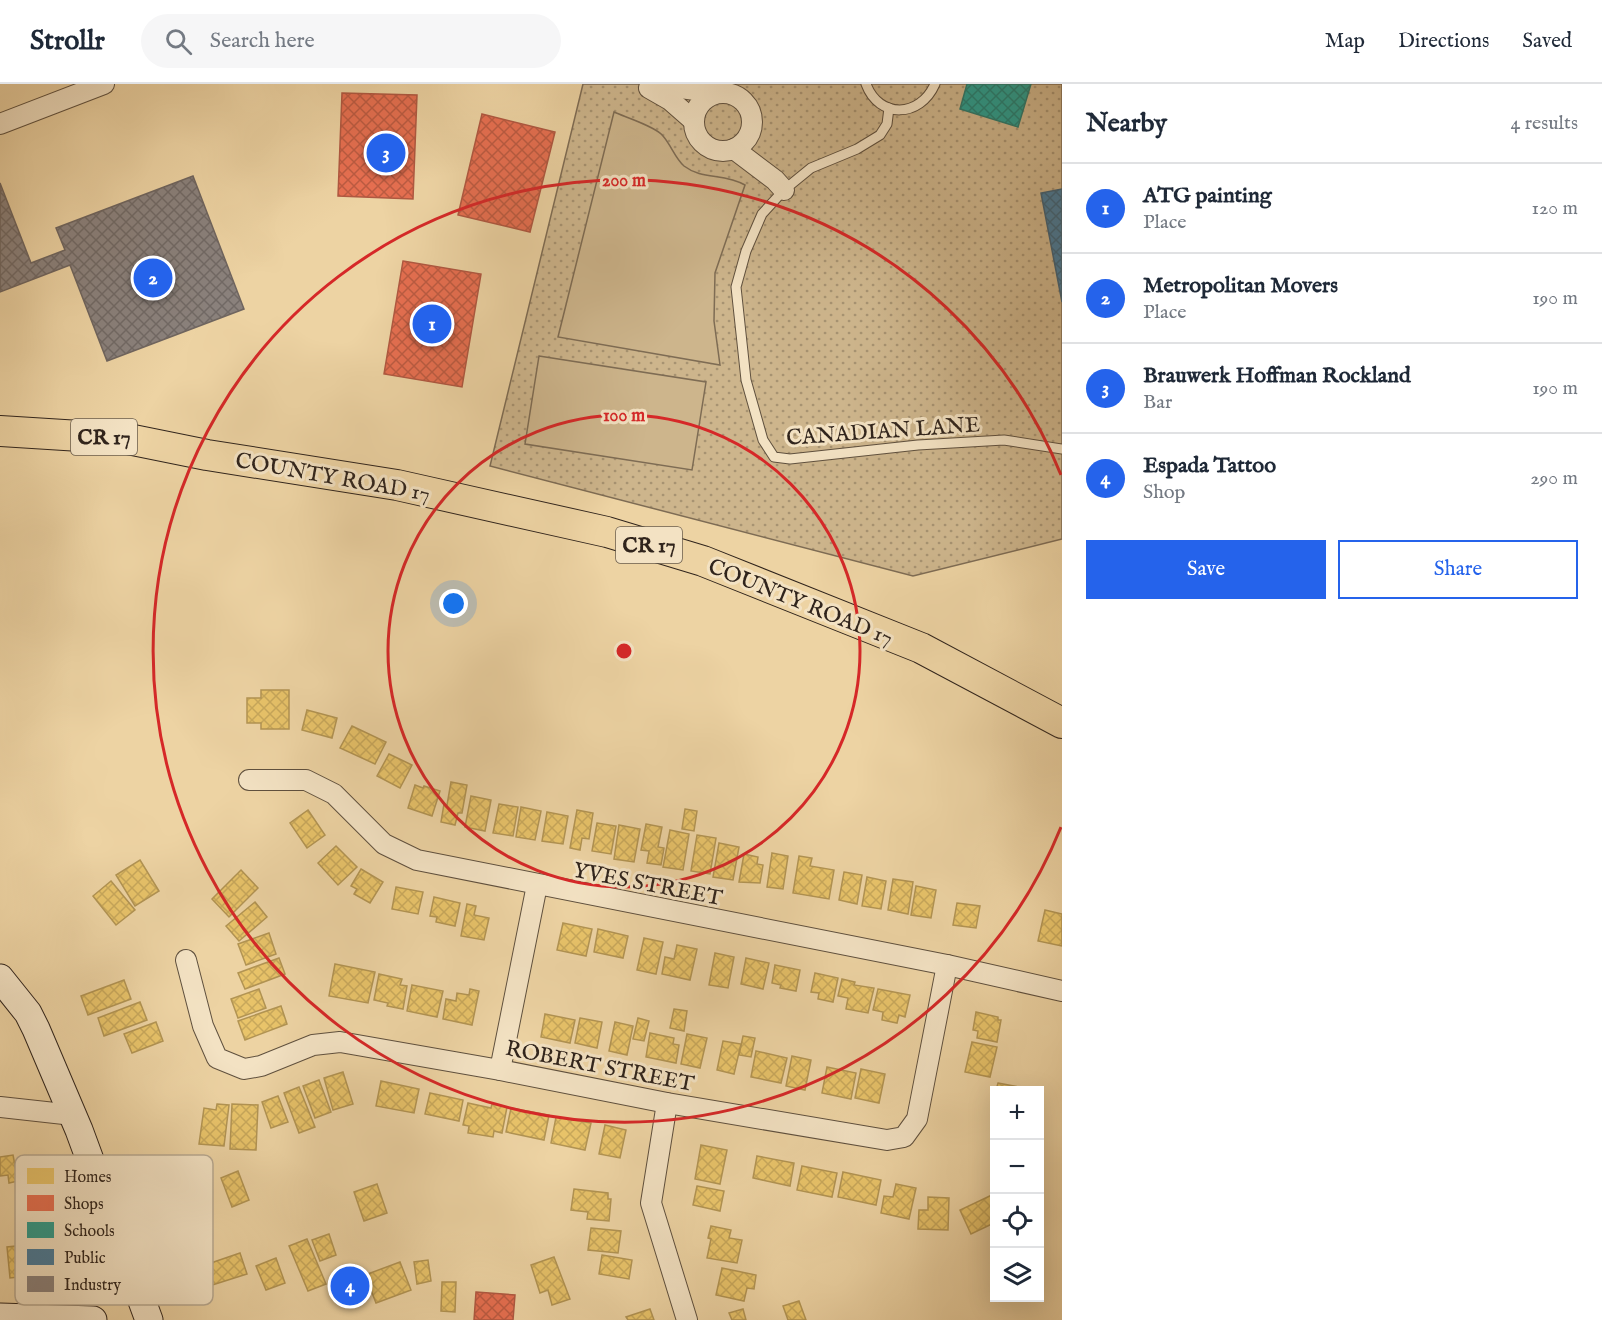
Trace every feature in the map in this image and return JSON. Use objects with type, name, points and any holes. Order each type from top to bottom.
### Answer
[{"type":"main road","name":"COUNTY ROAD 17","points":[[0,431],[128,439],[397,485],[607,532],[703,561],[921,648],[1062,723]]},
{"type":"main road","name":"COUNTY ROAD 17","points":[[0,452],[207,454]]},
{"type":"street","points":[[0,124],[104,84]]},
{"type":"street","points":[[642,84],[670,100],[694,121],[700,139],[707,146],[716,149],[735,149],[743,143],[752,127]]},
{"type":"street","points":[[652,84],[736,95],[744,100],[752,117],[752,127],[761,152],[779,185]]},
{"type":"street","points":[[694,121],[701,103],[717,93]]},
{"type":"street","points":[[735,149],[779,185]]},
{"type":"street","name":"YVES STREET","points":[[249,780],[306,780],[334,794],[384,844],[417,860],[947,965],[1062,991]]},
{"type":"street","points":[[500,1070],[537,885]]},
{"type":"street","name":"ROBERT STREET","points":[[186,960],[203,1026],[217,1058],[244,1069],[261,1066],[313,1045],[340,1042],[668,1103],[887,1140],[904,1137],[917,1119],[947,965]]},
{"type":"street","points":[[0,978],[33,1021],[89,1155]]},
{"type":"street","points":[[668,1103],[651,1203],[687,1320]]},
{"type":"street","points":[[8,1107],[73,1116]]},
{"type":"street","points":[[144,1305],[149,1320]]},
{"type":"street","points":[[0,1317],[93,1320]]},
{"type":"lane","points":[[866,84],[869,93],[878,102],[889,108],[900,110],[921,103],[935,84]]},
{"type":"lane","name":"CANADIAN LANE","points":[[889,108],[887,124],[880,135],[857,149],[811,168],[779,185],[762,214],[746,251],[736,287],[746,380],[763,440],[774,457],[790,459],[918,445],[1004,440],[1062,449]]},
{"type":"shaded area","points":[[583,84],[1062,84],[1062,539],[913,576],[490,466]]},
{"type":"shaded area","points":[[614,112],[660,133],[681,163],[691,170],[745,185],[715,273],[714,321],[720,365],[558,337]]},
{"type":"shaded area","points":[[539,356],[706,382],[692,470],[525,444]]},
{"type":"building: Homes","points":[[261,690],[289,690],[289,729],[261,729],[261,723],[247,723],[247,698],[261,698]]},
{"type":"building: Homes","points":[[307,710],[337,718],[332,738],[302,730]]},
{"type":"building: Homes","points":[[352,726],[386,742],[375,764],[340,748]]},
{"type":"building: Homes","points":[[389,754],[412,765],[400,788],[377,776]]},
{"type":"building: Homes","points":[[451,782],[467,785],[462,813],[458,813],[455,825],[441,822]]},
{"type":"building: Homes","points":[[415,785],[440,791],[432,816],[408,808]]},
{"type":"building: Homes","points":[[471,796],[491,800],[485,831],[465,827]]},
{"type":"building: Homes","points":[[499,804],[518,807],[513,836],[493,833]]},
{"type":"building: Homes","points":[[521,807],[541,811],[535,840],[516,837]]},
{"type":"building: Homes","points":[[685,809],[697,811],[694,831],[682,829]]},
{"type":"building: Homes","points":[[308,810],[325,835],[307,848],[290,823]]},
{"type":"building: Homes","points":[[577,810],[593,813],[589,839],[582,838],[580,850],[570,848]]},
{"type":"building: Homes","points":[[547,812],[568,816],[563,844],[542,841]]},
{"type":"building: Homes","points":[[597,823],[616,826],[611,854],[592,851]]},
{"type":"building: Homes","points":[[646,824],[662,827],[658,847],[664,848],[661,865],[647,863],[649,851],[641,850]]},
{"type":"building: Homes","points":[[619,825],[640,829],[634,862],[614,859]]},
{"type":"building: Homes","points":[[670,830],[689,834],[683,870],[663,867]]},
{"type":"building: Homes","points":[[697,835],[716,838],[710,874],[691,871]]},
{"type":"building: Homes","points":[[719,843],[739,847],[733,880],[713,877]]},
{"type":"building: Homes","points":[[336,846],[357,867],[338,885],[318,863]]},
{"type":"building: Homes","points":[[772,853],[788,856],[783,889],[767,887]]},
{"type":"building: Homes","points":[[744,854],[758,857],[757,864],[763,865],[760,883],[739,882]]},
{"type":"building: Homes","points":[[799,856],[812,858],[810,866],[834,870],[829,899],[793,893]]},
{"type":"building: Homes","points":[[140,860],[159,891],[135,906],[116,875]]},
{"type":"building: Homes","points":[[361,869],[383,882],[370,903],[354,894],[357,889],[351,886]]},
{"type":"building: Homes","points":[[241,870],[258,888],[229,917],[212,899]]},
{"type":"building: Homes","points":[[844,872],[862,875],[857,904],[839,900]]},
{"type":"building: Homes","points":[[867,877],[886,881],[881,909],[862,906]]},
{"type":"building: Homes","points":[[893,879],[913,882],[908,914],[888,910]]},
{"type":"building: Homes","points":[[111,881],[135,910],[116,925],[93,896]]},
{"type":"building: Homes","points":[[916,886],[936,890],[931,918],[911,915]]},
{"type":"building: Homes","points":[[396,887],[423,892],[418,914],[392,909]]},
{"type":"building: Homes","points":[[434,897],[460,903],[455,926],[436,922],[437,917],[430,916]]},
{"type":"building: Homes","points":[[255,902],[267,917],[239,941],[226,926]]},
{"type":"building: Homes","points":[[957,903],[980,906],[976,928],[953,925]]},
{"type":"building: Homes","points":[[467,904],[476,906],[474,915],[489,918],[484,940],[461,936]]},
{"type":"building: Homes","points":[[1045,910],[1062,914],[1062,946],[1038,941]]},
{"type":"building: Homes","points":[[563,923],[592,929],[586,956],[557,950]]},
{"type":"building: Homes","points":[[598,929],[628,936],[623,958],[594,952]]},
{"type":"building: Homes","points":[[269,933],[276,954],[246,965],[238,944]]},
{"type":"building: Homes","points":[[644,938],[663,942],[656,974],[637,970]]},
{"type":"building: Homes","points":[[677,945],[697,949],[690,980],[662,974],[665,957],[674,959]]},
{"type":"building: Homes","points":[[715,953],[734,957],[728,988],[709,985]]},
{"type":"building: Homes","points":[[279,958],[285,974],[245,989],[238,973]]},
{"type":"building: Homes","points":[[746,958],[769,963],[763,989],[741,984]]},
{"type":"building: Homes","points":[[335,964],[375,972],[368,1003],[329,996]]},
{"type":"building: Homes","points":[[775,965],[800,970],[796,991],[780,988],[781,985],[772,983]]},
{"type":"building: Homes","points":[[815,973],[838,978],[833,1002],[818,999],[819,993],[811,992]]},
{"type":"building: Homes","points":[[379,974],[402,979],[400,985],[407,986],[403,1009],[387,1006],[388,1003],[374,1000]]},
{"type":"building: Homes","points":[[842,979],[855,982],[854,985],[874,988],[868,1013],[846,1009],[848,998],[838,996]]},
{"type":"building: Homes","points":[[124,980],[131,999],[88,1015],[81,996]]},
{"type":"building: Homes","points":[[412,985],[443,991],[437,1017],[407,1011]]},
{"type":"building: Homes","points":[[259,989],[266,1008],[238,1018],[231,999]]},
{"type":"building: Homes","points":[[470,989],[479,991],[472,1025],[443,1019],[446,999],[456,1001],[457,993],[469,995]]},
{"type":"building: Homes","points":[[878,989],[910,995],[905,1017],[899,1015],[897,1023],[882,1020],[883,1012],[873,1010]]},
{"type":"building: Homes","points":[[140,1002],[147,1020],[104,1036],[98,1018]]},
{"type":"building: Homes","points":[[281,1006],[287,1024],[245,1040],[238,1021]]},
{"type":"building: Homes","points":[[674,1009],[687,1011],[684,1031],[670,1028]]},
{"type":"building: Homes","points":[[976,1012],[998,1017],[998,1020],[1001,1020],[997,1042],[977,1038],[978,1031],[973,1030]]},
{"type":"building: Homes","points":[[545,1014],[575,1020],[570,1043],[541,1037]]},
{"type":"building: Homes","points":[[580,1018],[602,1022],[597,1048],[575,1043]]},
{"type":"building: Homes","points":[[638,1018],[649,1021],[644,1041],[633,1039]]},
{"type":"building: Homes","points":[[156,1022],[163,1041],[132,1053],[124,1034]]},
{"type":"building: Homes","points":[[615,1022],[633,1026],[627,1055],[609,1051]]},
{"type":"building: Homes","points":[[650,1033],[674,1038],[673,1044],[679,1045],[676,1063],[646,1057]]},
{"type":"building: Homes","points":[[687,1034],[707,1038],[700,1068],[681,1064]]},
{"type":"building: Homes","points":[[743,1036],[755,1038],[751,1057],[739,1055]]},
{"type":"building: Homes","points":[[723,1041],[741,1044],[734,1074],[717,1070]]},
{"type":"building: Homes","points":[[972,1042],[997,1047],[990,1077],[965,1072]]},
{"type":"building: Homes","points":[[756,1051],[787,1058],[781,1083],[751,1077]]},
{"type":"building: Homes","points":[[792,1056],[811,1060],[805,1090],[786,1086]]},
{"type":"building: Homes","points":[[827,1067],[856,1073],[851,1099],[822,1093]]},
{"type":"building: Homes","points":[[861,1069],[885,1074],[879,1103],[855,1098]]},
{"type":"building: Homes","points":[[343,1072],[353,1104],[333,1110],[324,1078]]},
{"type":"building: Homes","points":[[319,1080],[331,1112],[315,1118],[303,1086]]},
{"type":"building: Homes","points":[[381,1081],[419,1089],[414,1113],[376,1106]]},
{"type":"building: Homes","points":[[998,1083],[1014,1086],[997,1086]]},
{"type":"building: Homes","points":[[299,1087],[315,1127],[299,1133],[284,1093]]},
{"type":"building: Homes","points":[[430,1093],[463,1100],[459,1121],[425,1114]]},
{"type":"building: Homes","points":[[278,1096],[288,1122],[271,1128],[262,1102]]},
{"type":"building: Homes","points":[[468,1103],[491,1108],[492,1104],[507,1107],[502,1133],[494,1131],[493,1137],[468,1133],[469,1126],[463,1125]]},
{"type":"building: Homes","points":[[217,1104],[229,1105],[224,1146],[199,1144],[204,1108],[216,1110]]},
{"type":"building: Homes","points":[[232,1104],[258,1105],[256,1150],[230,1149]]},
{"type":"building: Homes","points":[[511,1108],[549,1115],[544,1140],[506,1132]]},
{"type":"building: Homes","points":[[556,1117],[591,1123],[585,1150],[551,1143]]},
{"type":"building: Homes","points":[[605,1125],[626,1130],[620,1158],[599,1154]]},
{"type":"building: Homes","points":[[701,1145],[727,1150],[720,1184],[695,1179]]},
{"type":"building: Homes","points":[[13,1155],[15,1182],[9,1183],[8,1175],[0,1176],[0,1157]]},
{"type":"building: Homes","points":[[757,1156],[794,1163],[790,1186],[753,1178]]},
{"type":"building: Homes","points":[[802,1166],[837,1173],[832,1197],[797,1190]]},
{"type":"building: Homes","points":[[238,1171],[249,1200],[232,1207],[221,1178]]},
{"type":"building: Homes","points":[[843,1172],[881,1180],[876,1205],[838,1197]]},
{"type":"building: Homes","points":[[377,1184],[387,1213],[364,1221],[354,1192]]},
{"type":"building: Homes","points":[[896,1184],[916,1188],[909,1219],[881,1213],[884,1196],[893,1197]]},
{"type":"building: Homes","points":[[697,1186],[724,1191],[720,1211],[693,1205]]},
{"type":"building: Homes","points":[[574,1189],[608,1193],[608,1199],[611,1199],[609,1221],[587,1219],[588,1212],[571,1210]]},
{"type":"building: Homes","points":[[990,1196],[990,1225],[971,1234],[960,1210]]},
{"type":"building: Homes","points":[[928,1197],[949,1198],[948,1230],[918,1229],[919,1210],[928,1210]]},
{"type":"building: Homes","points":[[711,1226],[731,1230],[729,1238],[742,1240],[737,1263],[707,1258]]},
{"type":"building: Homes","points":[[591,1228],[621,1231],[618,1253],[588,1250]]},
{"type":"building: Homes","points":[[329,1234],[336,1255],[320,1261],[312,1240]]},
{"type":"building: Homes","points":[[307,1239],[326,1284],[308,1291],[289,1246]]},
{"type":"building: Homes","points":[[15,1246],[15,1277],[10,1278],[7,1247]]},
{"type":"building: Homes","points":[[240,1253],[247,1274],[213,1285],[213,1262]]},
{"type":"building: Homes","points":[[602,1255],[632,1260],[629,1279],[599,1274]]},
{"type":"building: Homes","points":[[554,1257],[570,1299],[552,1305],[548,1290],[540,1293],[531,1265]]},
{"type":"building: Homes","points":[[276,1258],[285,1283],[266,1290],[256,1266]]},
{"type":"building: Homes","points":[[428,1260],[431,1281],[417,1284],[414,1262]]},
{"type":"building: Homes","points":[[400,1262],[411,1290],[376,1303],[365,1275]]},
{"type":"building: Homes","points":[[722,1268],[756,1275],[754,1289],[747,1288],[744,1301],[716,1295]]},
{"type":"building: Homes","points":[[442,1282],[456,1282],[455,1312],[441,1311]]},
{"type":"building: Homes","points":[[799,1301],[806,1320],[788,1320],[783,1306]]},
{"type":"building: Homes","points":[[650,1309],[654,1320],[628,1320],[626,1317]]},
{"type":"building: Homes","points":[[743,1309],[746,1320],[732,1320],[729,1313]]},
{"type":"building: Shops","points":[[342,93],[417,95],[413,199],[338,196]]},
{"type":"building: Shops","points":[[482,114],[555,132],[530,232],[458,215]]},
{"type":"building: Shops","points":[[403,261],[481,274],[462,387],[384,374]]},
{"type":"building: Shops","points":[[355,1265],[364,1288],[342,1296],[333,1273]]},
{"type":"building: Shops","points":[[476,1292],[515,1295],[513,1320],[474,1320]]},
{"type":"building: Schools","points":[[967,84],[1031,84],[1018,127],[960,109]]},
{"type":"building: Public","points":[[1062,189],[1062,302],[1041,193]]},
{"type":"building: Industry","points":[[193,176],[244,309],[107,361],[70,265],[0,292],[0,183],[31,263],[65,250],[56,228]]},
{"type":"place","name":"Brauwerk Hoffman Rockland","points":[[386,153]]},
{"type":"place","name":"Metropolitan Movers","points":[[153,278]]},
{"type":"place","name":"ATG painting","points":[[432,324]]},
{"type":"place","name":"Espada Tattoo","points":[[350,1286]]}]
